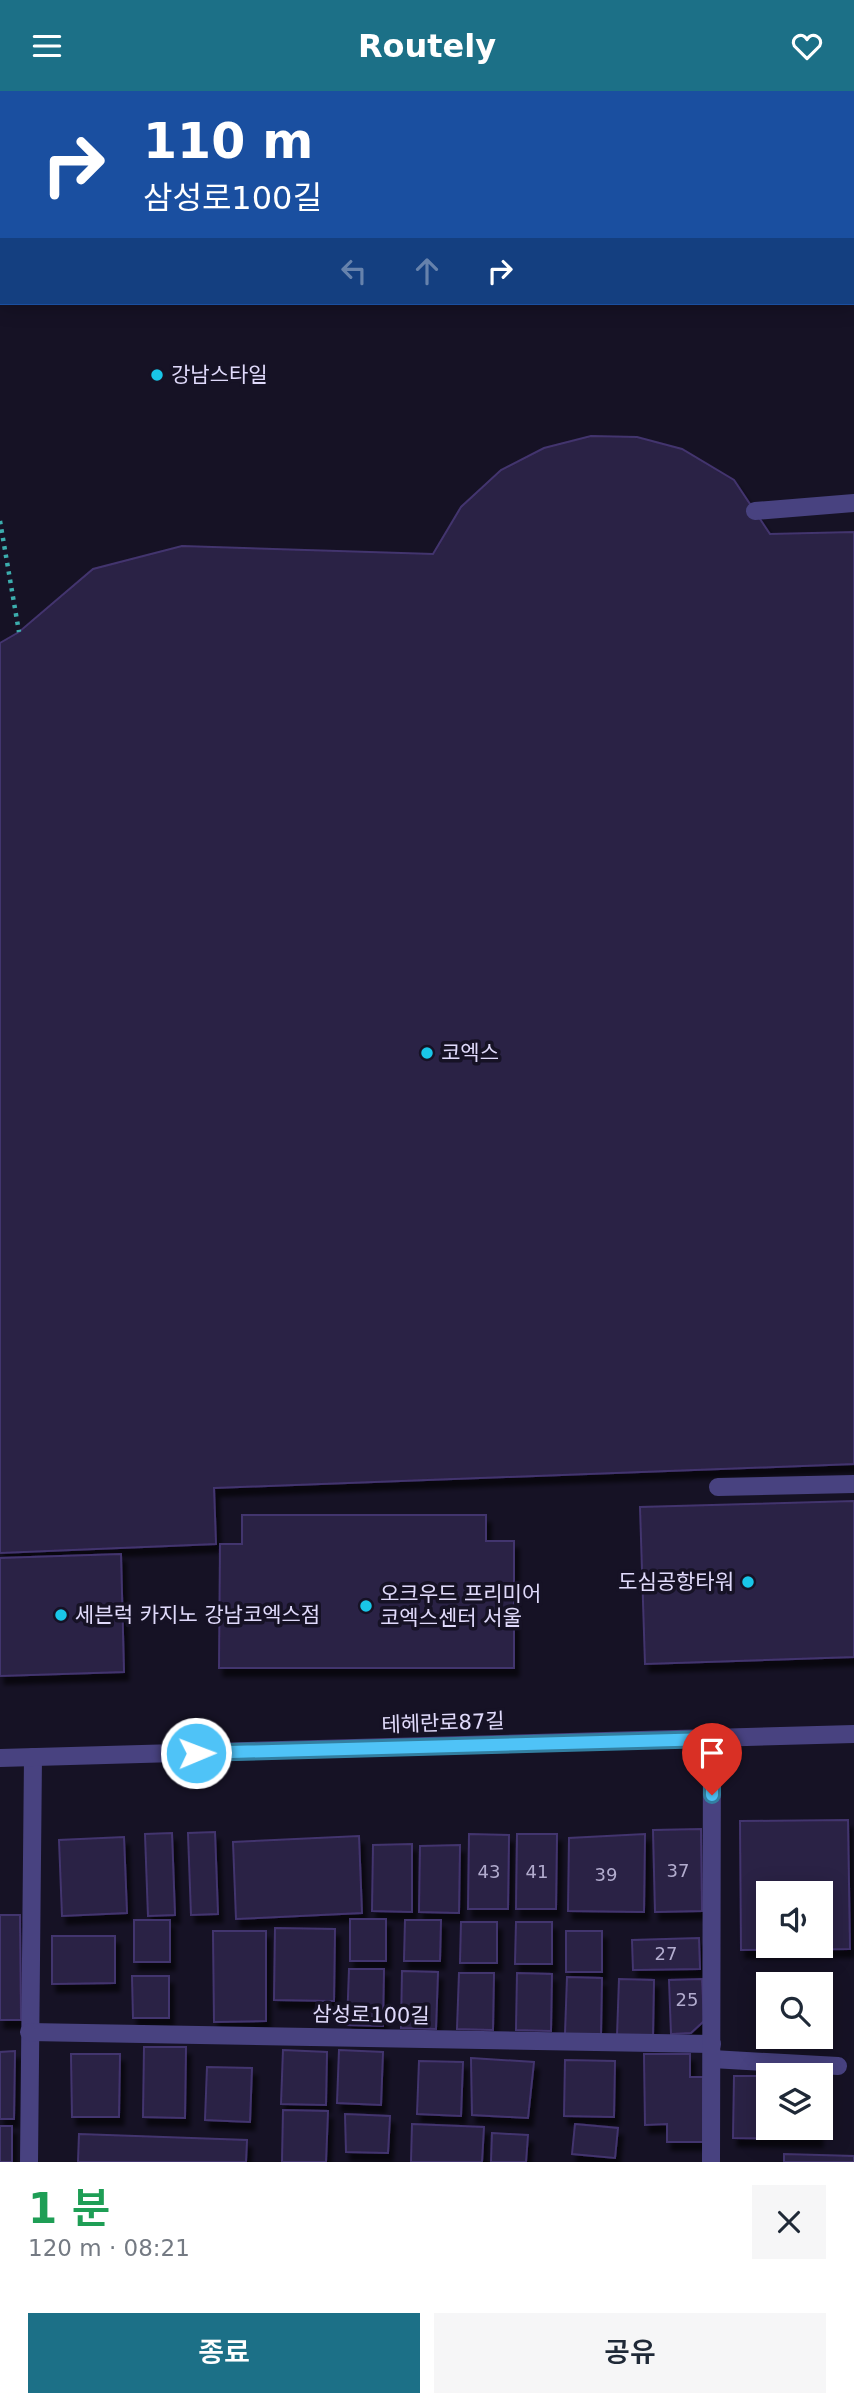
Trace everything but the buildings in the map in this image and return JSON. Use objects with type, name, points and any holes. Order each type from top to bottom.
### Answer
[{"type":"street","points":[[755,510],[854,503]]},
{"type":"street","points":[[718,1487],[854,1484]]},
{"type":"street","name":"테헤란로87길","points":[[0,1758],[854,1734]]},
{"type":"street","points":[[711,2162],[712,1739]]},
{"type":"street","points":[[29,2162],[33,1757]]},
{"type":"street","name":"삼성로100길","points":[[29,2032],[712,2052],[838,2066]]},
{"type":"path","points":[[0,521],[19,632]]},
{"type":"place","name":"강남스타일","points":[[157,375]]},
{"type":"place","name":"코엑스","points":[[427,1053]]},
{"type":"place","name":"도심공항타워","points":[[748,1582]]},
{"type":"place","name":"오크우드 프리미어 코엑스센터 서울","points":[[366,1606]]},
{"type":"place","name":"세븐럭 카지노 강남코엑스점","points":[[61,1615]]},
{"type":"route","points":[[196,1753],[712,1739],[712,1795]]}]
